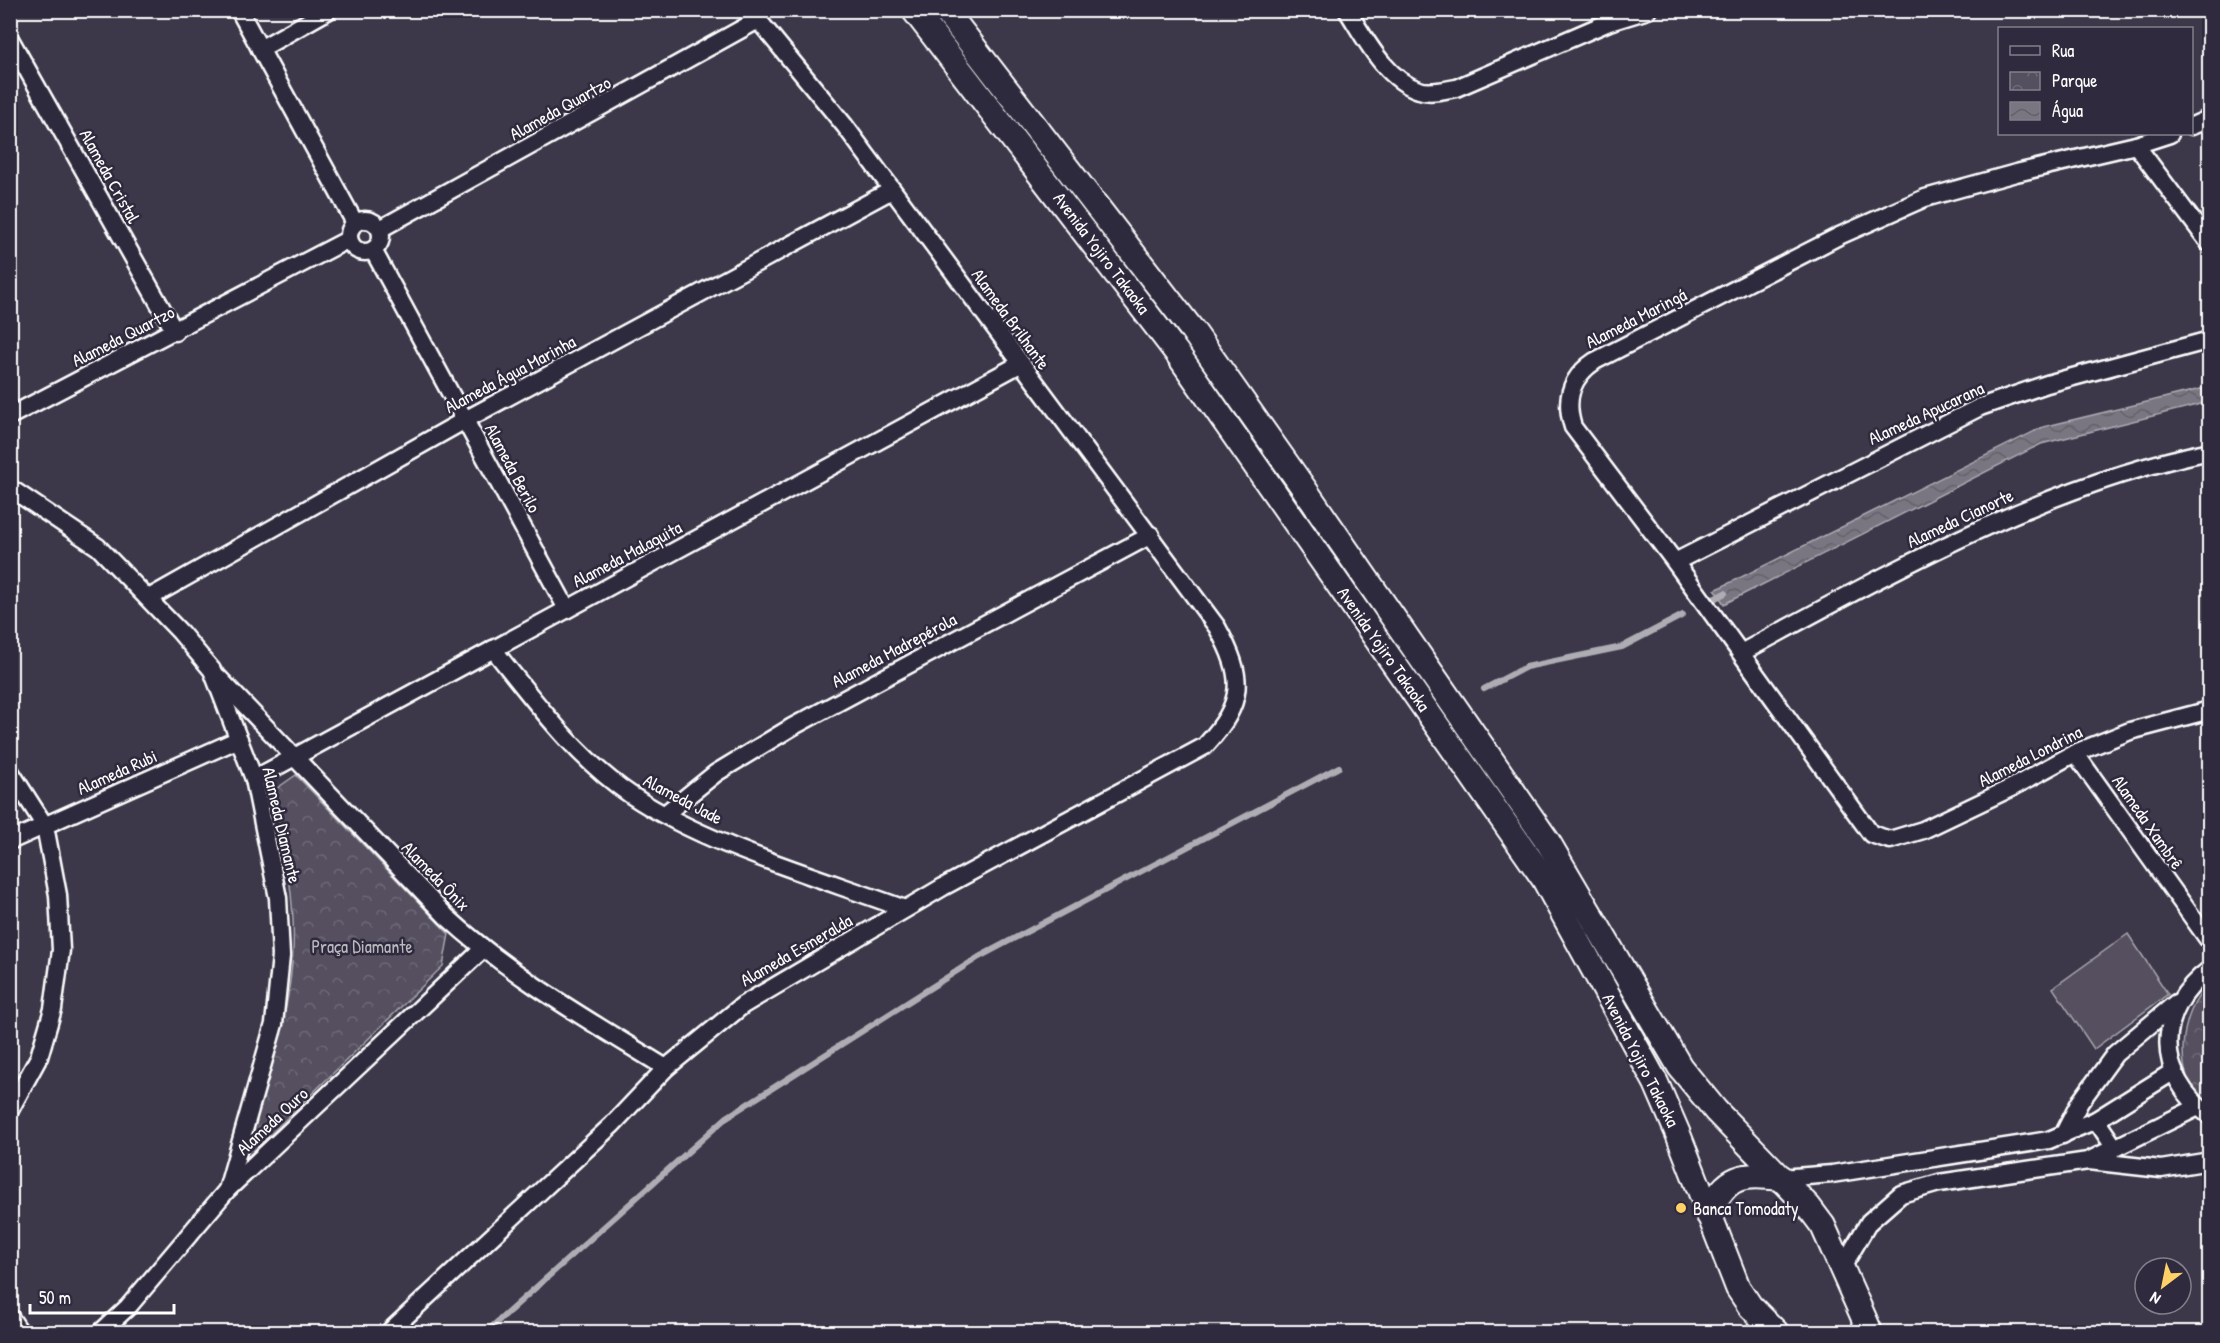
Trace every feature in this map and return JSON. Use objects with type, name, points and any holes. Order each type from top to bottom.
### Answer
[{"type":"main road","name":"Avenida Yojiro Takaoka","points":[[914,10],[1147,311],[1544,879],[1656,1083],[1738,1288],[1750,1306],[1776,1332]]},
{"type":"main road","name":"Avenida Yojiro Takaoka","points":[[945,10],[1158,285],[1303,487],[1548,842],[1680,1068],[1716,1111],[1782,1178],[1823,1226],[1843,1266],[1870,1332]]},
{"type":"main road","points":[[1708,1214],[1721,1189],[1731,1180],[1755,1175],[1782,1178]]},
{"type":"main road","points":[[1851,1332],[1855,1299]]},
{"type":"street","points":[[239,10],[355,223]]},
{"type":"street","points":[[260,49],[329,10]]},
{"type":"street","points":[[1347,10],[1386,67],[1405,84],[1420,91],[1456,88],[1606,16],[1648,10]]},
{"type":"street","name":"Alameda Brilhante","points":[[754,15],[807,77],[1020,364],[1151,535],[1216,627],[1233,656]]},
{"type":"street","name":"Alameda Quartzo","points":[[380,229],[754,15]]},
{"type":"street","name":"Alameda Cristal","points":[[10,39],[175,332]]},
{"type":"street","points":[[2193,126],[2210,118]]},
{"type":"street","name":"Alameda Maringá","points":[[1871,834],[1675,562],[1573,427],[1568,404],[1576,378],[1583,369],[1839,236],[1925,198],[2016,173],[2136,146],[2167,135]]},
{"type":"street","points":[[2136,146],[2210,244]]},
{"type":"street","name":"Alameda Água Marinha","points":[[149,598],[465,420],[892,190]]},
{"type":"street","points":[[369,220],[380,229],[379,245],[373,250],[358,251],[349,239],[351,227],[355,223],[369,220]]},
{"type":"street","name":"Alameda Quartzo","points":[[10,416],[175,332],[349,239]]},
{"type":"street","name":"Alameda Berilo","points":[[373,250],[567,609]]},
{"type":"street","name":"Alameda Apucarana","points":[[1675,562],[1980,407],[2047,384],[2210,340]]},
{"type":"street","name":"Alameda Malaquita","points":[[254,779],[1020,364]]},
{"type":"street","name":"Alameda Cianorte","points":[[1741,653],[1862,588],[2002,518],[2098,483],[2210,451]]},
{"type":"street","name":"Alameda Diamante","points":[[10,488],[98,548],[149,598],[212,670],[254,779],[278,898],[281,956],[274,1023],[227,1190]]},
{"type":"street","name":"Alameda Madrepérola","points":[[665,814],[716,773],[792,727],[1151,535]]},
{"type":"street","name":"Alameda Jade","points":[[493,650],[544,712],[600,770],[632,795],[714,838],[905,909]]},
{"type":"street","name":"Alameda Esmeralda","points":[[388,1332],[612,1125],[666,1068],[742,1005],[905,909],[1205,746],[1222,728],[1233,707],[1238,685],[1233,656]]},
{"type":"street","name":"Alameda Ônix","points":[[212,670],[446,916],[482,950],[517,975],[666,1068]]},
{"type":"street","name":"Alameda Londrina","points":[[1871,834],[1890,840],[1923,830],[2013,787],[2075,753],[2130,731],[2210,710]]},
{"type":"street","name":"Alameda Rubi","points":[[10,841],[239,739]]},
{"type":"street","name":"Alameda Xambrê","points":[[2075,753],[2210,942]]},
{"type":"street","points":[[10,771],[45,826],[58,895],[61,950],[53,1009],[39,1057],[10,1110]]},
{"type":"street","name":"Alameda Ouro","points":[[101,1332],[128,1307],[227,1190],[482,950]]},
{"type":"street","points":[[2063,1135],[2080,1102],[2115,1054],[2176,1003],[2193,981],[2210,969]]},
{"type":"street","points":[[2088,1161],[2204,1111],[2174,1071],[2168,1034],[2176,1003]]},
{"type":"street","points":[[1782,1178],[1896,1164],[2049,1140],[2096,1120],[2174,1071]]},
{"type":"street","points":[[2096,1120],[2115,1149]]},
{"type":"street","points":[[1843,1266],[1869,1222],[1901,1194],[1939,1183],[2088,1161],[2161,1169],[2210,1161]]},
{"type":"street","points":[[10,1317],[20,1332]]},
{"type":"green space","name":"Praça Diamante","points":[[296,775],[449,934],[443,966],[244,1160],[273,1063],[289,989],[293,943],[292,899],[273,791]]},
{"type":"green space","points":[[2128,934],[2168,994],[2094,1049],[2053,988]]},
{"type":"green space","points":[[2209,985],[2209,1106],[2197,1096],[2189,1081],[2184,1065],[2183,1047],[2185,1029],[2191,1012]]},
{"type":"water","points":[[2209,387],[2209,402],[2041,444],[1724,604],[1715,590],[2043,427]]},
{"type":"waterway","points":[[1710,601],[1725,593]]},
{"type":"waterway","points":[[1484,689],[1526,667],[1622,647],[1683,615]]},
{"type":"waterway","points":[[486,1332],[727,1117],[979,957],[1339,767]]},
{"type":"place","name":"Banca Tomodaty","points":[[1681,1208]]}]
